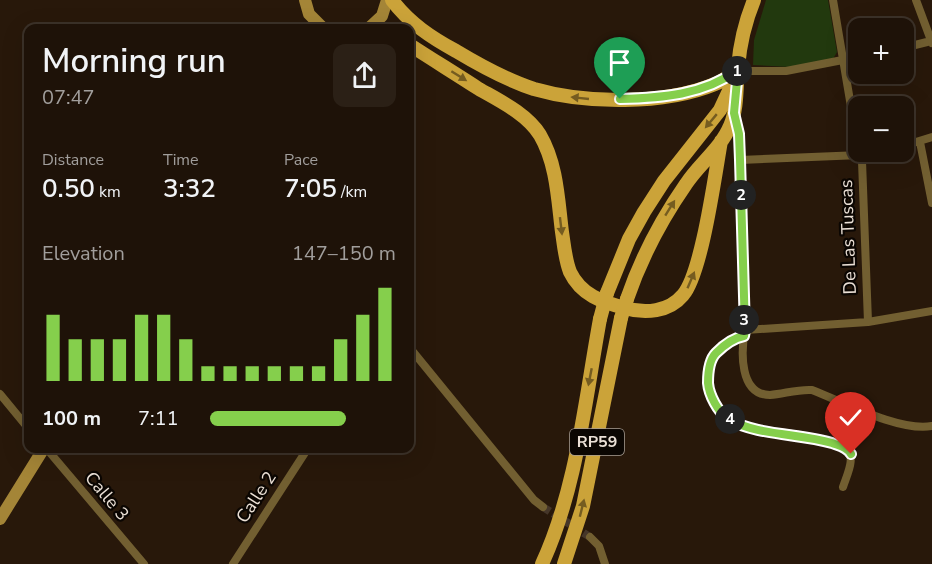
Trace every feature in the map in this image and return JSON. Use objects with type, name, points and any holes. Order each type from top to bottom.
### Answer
[{"type":"main road","points":[[373,24],[382,16],[387,0]]},
{"type":"main road","points":[[393,0],[401,12],[416,25],[445,45],[495,73],[554,94],[611,99],[664,96],[694,91],[715,84],[738,70]]},
{"type":"main road","points":[[414,48],[514,111],[531,124],[539,134],[553,168],[564,250],[571,273],[582,289],[614,305],[635,311],[657,310],[678,300],[690,286],[699,258],[721,141],[734,113],[743,32],[754,0]]},
{"type":"main road","points":[[305,1],[306,24]]},
{"type":"main road","points":[[305,1],[309,14],[319,24]]},
{"type":"main road","name":"RP59","points":[[542,564],[562,512],[607,293],[629,239],[644,212],[664,181],[720,110],[738,70]]},
{"type":"main road","name":"RP59","points":[[564,564],[576,533],[585,497],[621,318],[627,299],[656,230],[686,184],[721,141]]},
{"type":"main road","points":[[0,519],[42,453]]},
{"type":"street","name":"De Las Tuscas","points":[[833,0],[849,96]]},
{"type":"street","points":[[914,46],[932,42],[916,0]]},
{"type":"street","points":[[752,72],[786,71],[848,60]]},
{"type":"street","points":[[734,113],[739,134],[740,160],[744,333],[742,346],[745,374],[750,386],[754,392],[767,395],[812,390],[898,423],[921,428],[932,426]]},
{"type":"street","points":[[914,143],[932,137]]},
{"type":"street","points":[[920,142],[932,203]]},
{"type":"street","points":[[740,160],[848,152]]},
{"type":"street","name":"De Las Tuscas","points":[[860,162],[868,322]]},
{"type":"street","points":[[843,487],[852,459],[845,447],[811,437],[764,430],[737,423],[722,414],[709,390],[710,365],[715,354],[731,340],[744,333],[868,322],[932,311]]},
{"type":"street","points":[[414,353],[534,500],[543,507]]},
{"type":"street","points":[[0,394],[24,423]]},
{"type":"street","name":"Calle 3","points":[[49,453],[144,564]]},
{"type":"street","name":"Calle 2","points":[[233,564],[305,453]]},
{"type":"street","points":[[590,537],[599,546],[605,564]]},
{"type":"green space","points":[[766,0],[828,0],[837,52],[833,59],[790,67],[753,65],[754,40]]},
{"type":"tunnel","points":[[543,507],[590,537]]},
{"type":"route","points":[[620,99],[640,99],[694,91],[715,84],[738,70],[734,113],[739,134],[745,330],[744,336],[731,340],[711,359],[709,390],[722,414],[737,423],[822,440],[845,447],[851,454]]}]
